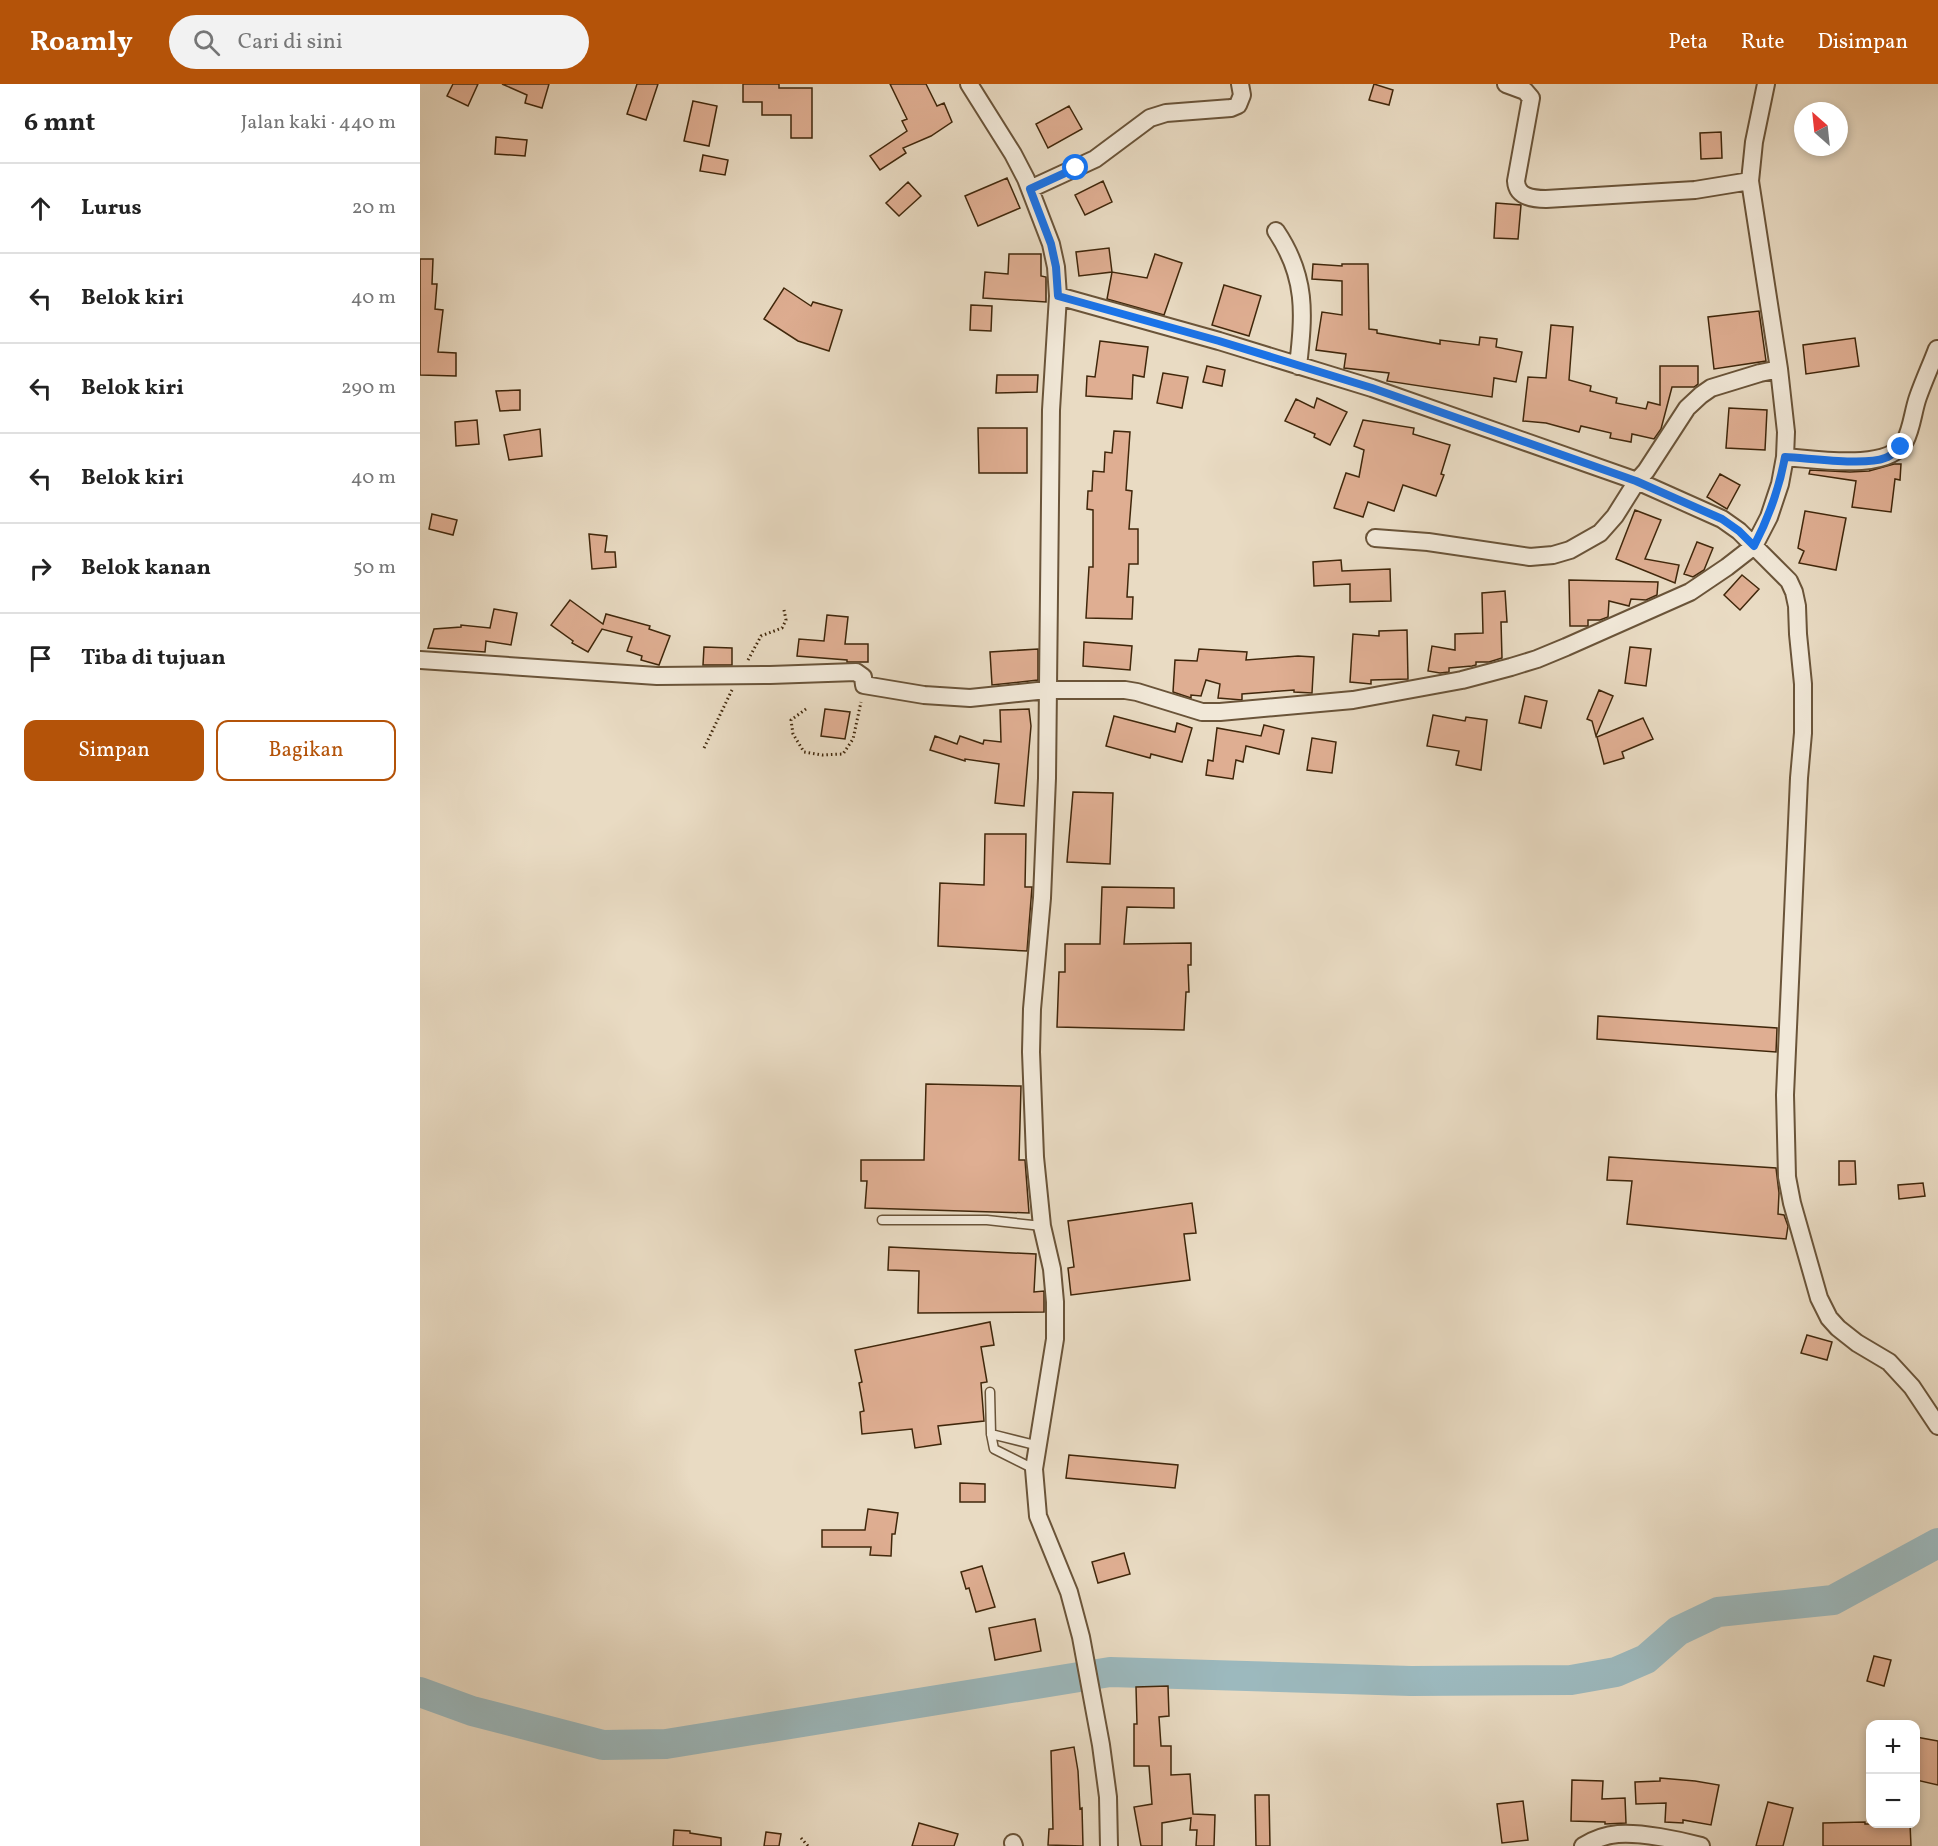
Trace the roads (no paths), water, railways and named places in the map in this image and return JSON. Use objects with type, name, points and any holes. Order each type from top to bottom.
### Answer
[{"type":"street","points":[[969,84],[1013,154],[1030,189],[1051,244],[1056,267],[1058,296],[1051,410],[1044,847],[1031,1052],[1034,1147],[1042,1226],[1052,1269],[1055,1340],[1034,1469],[1038,1516],[1069,1592],[1081,1636],[1108,1797],[1109,1846]]},
{"type":"street","points":[[1030,189],[1095,159],[1150,118],[1166,113],[1231,108],[1238,105],[1242,95],[1240,84]]},
{"type":"street","points":[[1506,84],[1525,91],[1531,98],[1516,181],[1516,187],[1522,195],[1535,199],[1546,199],[1695,190],[1750,181]]},
{"type":"street","points":[[420,660],[657,676],[856,672],[863,677],[864,685],[924,695],[970,698],[1047,690],[1125,690],[1202,712],[1220,712],[1353,700],[1462,680],[1537,659],[1690,592],[1754,546],[1769,517],[1780,484],[1785,457],[1786,432],[1779,369],[1750,181],[1754,142],[1766,84]]},
{"type":"street","points":[[1276,231],[1287,247],[1302,297],[1298,366]]},
{"type":"street","points":[[1058,296],[1219,341],[1372,388],[1636,481],[1722,519],[1739,531],[1789,581],[1797,606],[1803,684],[1803,733],[1785,1095],[1787,1176],[1792,1203],[1819,1298],[1829,1318],[1857,1343],[1889,1362],[1912,1387],[1938,1426]]},
{"type":"street","points":[[1785,457],[1858,461],[1887,458],[1905,441],[1918,397],[1937,349]]},
{"type":"street","points":[[1375,538],[1428,542],[1530,557],[1553,555],[1570,550],[1600,533],[1615,516],[1636,481],[1646,471],[1688,408],[1701,395],[1711,388],[1779,369]]},
{"type":"street","points":[[1583,1846],[1604,1836],[1628,1834],[1701,1846]]},
{"type":"lane","points":[[882,1220],[899,1218],[987,1220],[1042,1226]]},
{"type":"lane","points":[[990,1392],[990,1434],[994,1449],[1034,1469]]},
{"type":"lane","points":[[990,1434],[1039,1446]]},
{"type":"waterway","points":[[420,1692],[472,1711],[603,1745],[666,1744],[1110,1672],[1411,1681],[1571,1680],[1616,1672],[1646,1659],[1678,1631],[1718,1612],[1833,1600],[1938,1543]]}]
